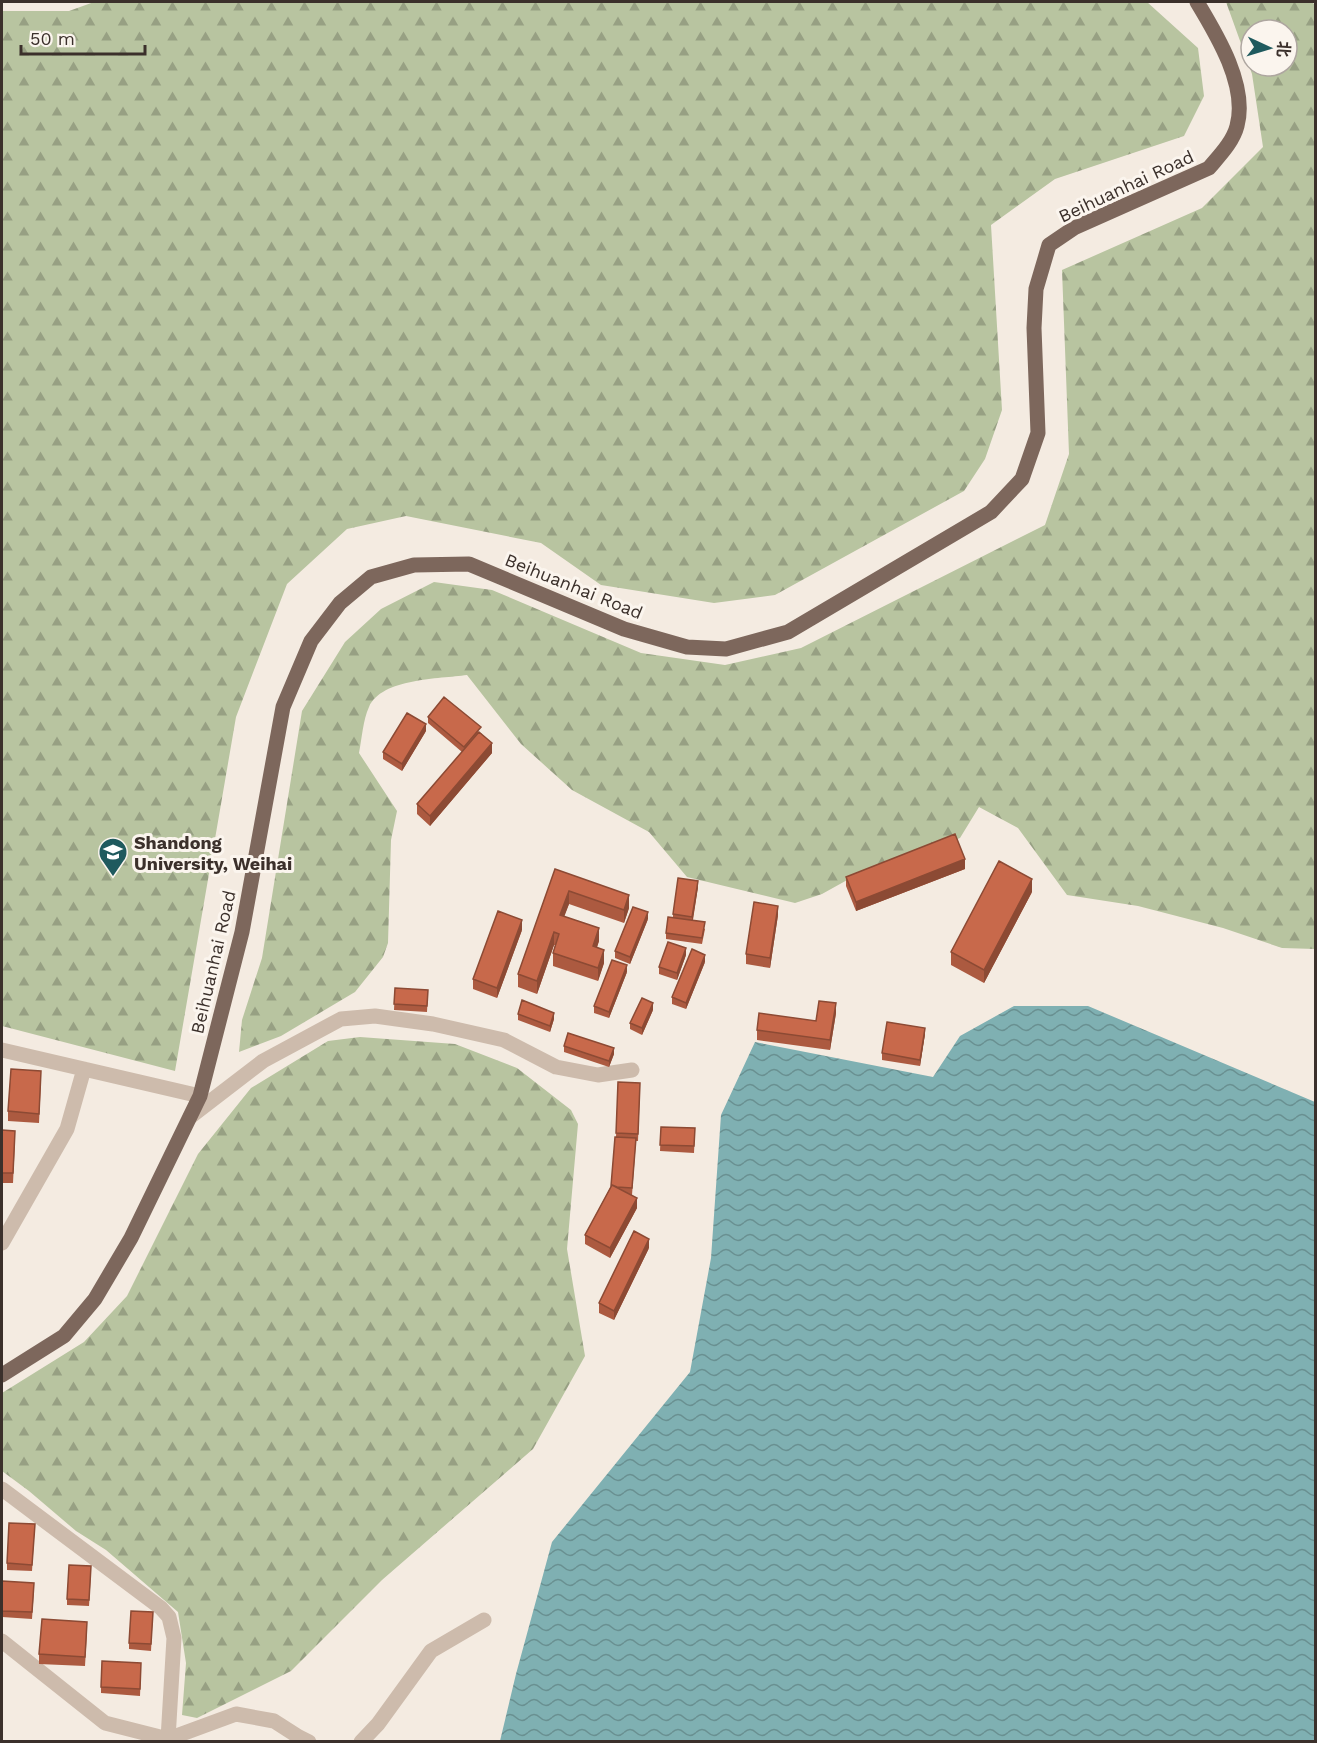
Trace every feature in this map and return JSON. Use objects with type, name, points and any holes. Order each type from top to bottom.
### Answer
[{"type":"main road","name":"Beihuanhai Road","points":[[2,1375],[64,1336],[95,1299],[131,1238],[200,1096],[242,932],[283,707],[311,641],[340,603],[371,577],[414,565],[469,564],[624,630],[687,646],[726,649],[788,632],[991,512],[1022,479],[1038,433],[1034,328],[1036,289],[1049,245],[1074,228],[1209,168],[1224,150],[1237,126],[1239,98],[1228,58],[1197,2]]},
{"type":"lane","points":[[190,1117],[263,1061],[341,1019],[375,1016],[433,1024],[504,1040],[556,1067],[598,1075],[632,1070]]},
{"type":"lane","points":[[2,1050],[200,1096]]},
{"type":"lane","points":[[2,1243],[67,1129],[84,1069]]},
{"type":"lane","points":[[2,1489],[161,1608],[169,1617],[174,1638],[168,1739]]},
{"type":"lane","points":[[361,1742],[378,1724],[431,1651],[483,1620]]},
{"type":"lane","points":[[2,1641],[105,1723],[168,1739],[236,1714],[274,1721],[309,1742]]},
{"type":"green space","name":"Shandong University, Weihai","points":[[94,2],[1147,2],[1198,48],[1204,96],[1184,136],[1055,179],[991,225],[1002,410],[985,459],[964,491],[775,595],[714,603],[601,585],[541,543],[406,516],[347,529],[287,584],[236,717],[175,1071],[2,1026],[2,11],[69,11]]},
{"type":"green space","points":[[1226,2],[1312,2],[1315,5],[1315,949],[1282,948],[1223,928],[1138,906],[1067,895],[1018,828],[979,807],[960,838],[849,879],[822,894],[795,903],[687,877],[649,832],[572,790],[521,744],[467,675],[427,679],[386,690],[376,697],[365,718],[359,753],[397,811],[391,840],[388,943],[383,957],[355,992],[281,1036],[239,1052],[242,1020],[262,958],[302,711],[345,642],[381,609],[434,582],[492,590],[641,653],[725,665],[801,648],[1045,525],[1069,454],[1062,270],[1202,208],[1263,147],[1253,78],[1299,78],[1299,18],[1239,18],[1239,38]]},
{"type":"green space","points":[[360,1037],[455,1044],[517,1068],[571,1110],[578,1124],[567,1249],[585,1356],[533,1449],[382,1580],[291,1671],[197,1718],[182,1715],[186,1663],[178,1612],[106,1550],[76,1531],[2,1471],[2,1393],[84,1342],[127,1296],[198,1154],[251,1088],[328,1041]]},
{"type":"water","points":[[1014,1006],[1088,1006],[1315,1102],[1315,1741],[500,1741],[552,1542],[690,1372],[711,1258],[721,1115],[755,1042],[933,1077],[960,1036]]},
{"type":"building","points":[[444,697],[481,727],[464,747],[428,717]]},
{"type":"building","points":[[407,713],[426,724],[402,764],[383,752]]},
{"type":"building","points":[[479,732],[492,743],[430,816],[417,804]]},
{"type":"building","points":[[955,834],[965,859],[856,902],[846,877]]},
{"type":"building","points":[[999,861],[1032,879],[984,970],[951,952]]},
{"type":"building","points":[[555,869],[629,895],[624,910],[569,891],[560,915],[599,928],[593,946],[604,950],[598,968],[553,953],[559,934],[554,932],[537,981],[518,974]]},
{"type":"building","points":[[678,878],[698,881],[692,917],[673,914]]},
{"type":"building","points":[[754,902],[778,906],[770,958],[746,954]]},
{"type":"building","points":[[633,907],[648,912],[630,957],[615,951]]},
{"type":"building","points":[[498,911],[522,920],[497,988],[473,979]]},
{"type":"building","points":[[668,917],[705,922],[702,938],[666,933]]},
{"type":"building","points":[[668,942],[686,948],[677,973],[659,967]]},
{"type":"building","points":[[692,949],[705,955],[686,1003],[672,997]]},
{"type":"building","points":[[612,960],[627,965],[609,1012],[594,1006]]},
{"type":"building","points":[[395,988],[428,990],[427,1006],[394,1004]]},
{"type":"building","points":[[642,998],[653,1003],[642,1028],[630,1023]]},
{"type":"building","points":[[522,1000],[554,1013],[550,1026],[518,1014]]},
{"type":"building","points":[[819,1001],[836,1003],[830,1040],[757,1030],[759,1013],[816,1021]]},
{"type":"building","points":[[887,1022],[925,1028],[920,1060],[882,1053]]},
{"type":"building","points":[[568,1033],[614,1048],[609,1061],[564,1046]]},
{"type":"building","points":[[11,1069],[41,1071],[39,1114],[8,1111]]},
{"type":"building","points":[[618,1082],[640,1083],[638,1134],[616,1133]]},
{"type":"building","points":[[661,1127],[695,1128],[694,1146],[660,1145]]},
{"type":"building","points":[[2,1130],[15,1131],[13,1173],[2,1173]]},
{"type":"building","points":[[615,1137],[636,1138],[632,1188],[611,1186]]},
{"type":"building","points":[[612,1185],[637,1198],[610,1248],[585,1235]]},
{"type":"building","points":[[634,1231],[649,1239],[614,1311],[599,1303]]},
{"type":"building","points":[[9,1523],[35,1524],[32,1565],[7,1563]]},
{"type":"building","points":[[69,1565],[91,1566],[89,1600],[67,1599]]},
{"type":"building","points":[[2,1581],[34,1583],[32,1612],[2,1611]]},
{"type":"building","points":[[131,1611],[153,1612],[151,1644],[129,1643]]},
{"type":"building","points":[[42,1619],[87,1622],[85,1657],[39,1654]]},
{"type":"building","points":[[102,1661],[141,1663],[140,1689],[101,1687]]},
{"type":"place","name":"Shandong University, Weihai","points":[[113,878]]}]
